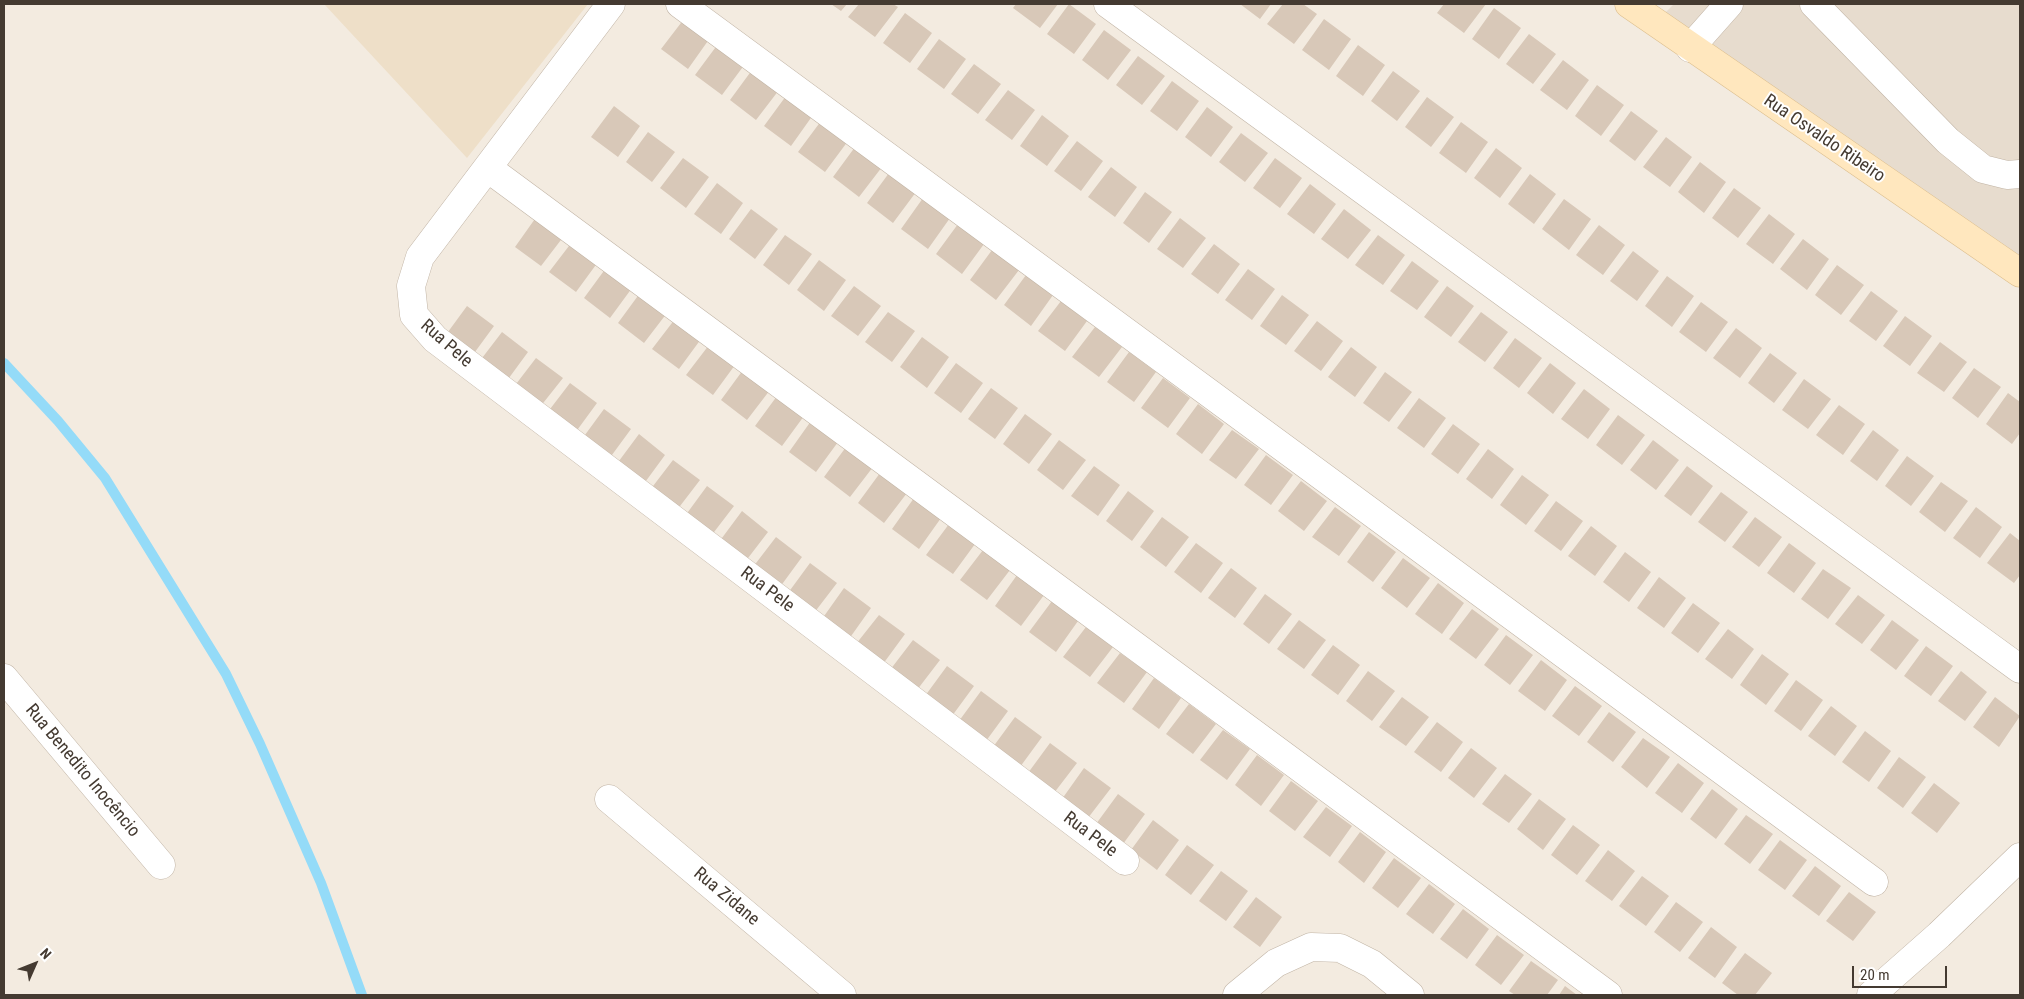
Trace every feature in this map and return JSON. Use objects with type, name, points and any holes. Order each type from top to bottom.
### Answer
[{"type":"street","points":[[611,4],[489,168],[1608,995]]},
{"type":"street","points":[[680,4],[1874,882]]},
{"type":"street","points":[[1108,4],[2020,669]]},
{"type":"street","name":"Rua Osvaldo Ribeiro","points":[[1629,4],[1690,48],[2020,273]]},
{"type":"street","points":[[1690,48],[1729,4]]},
{"type":"street","points":[[1814,4],[1948,141],[1983,169],[2007,176],[2020,174]]},
{"type":"street","name":"Rua Pele","points":[[489,168],[420,257],[411,286],[414,314],[435,339],[1125,861]]},
{"type":"street","name":"Rua Benedito Inocêncio","points":[[7,689],[161,865]]},
{"type":"street","name":"Rua Zidane","points":[[609,799],[842,995]]},
{"type":"street","points":[[1871,995],[1939,935],[2020,857]]},
{"type":"street","points":[[1237,995],[1276,963],[1311,947],[1340,948],[1372,964],[1410,995]]},
{"type":"shaded area","points":[[324,4],[588,4],[467,158]]},
{"type":"shaded area","points":[[1674,4],[2020,4],[2020,273],[1655,23]]},
{"type":"building","points":[[831,4],[847,4],[841,11]]},
{"type":"building","points":[[859,4],[893,4],[898,7],[875,37],[848,17]]},
{"type":"building","points":[[1016,4],[1058,4],[1040,28],[1013,8]]},
{"type":"building","points":[[1069,4],[1096,24],[1074,54],[1047,34]]},
{"type":"building","points":[[1240,4],[1271,4],[1260,19]]},
{"type":"building","points":[[1283,4],[1303,4],[1317,14],[1294,44],[1267,24]]},
{"type":"building","points":[[1444,4],[1486,4],[1464,33],[1437,13]]},
{"type":"building","points":[[1494,8],[1521,28],[1499,59],[1472,39]]},
{"type":"building","points":[[905,13],[932,33],[910,63],[883,43]]},
{"type":"building","points":[[684,19],[710,38],[688,69],[661,49]]},
{"type":"building","points":[[1324,19],[1351,39],[1329,70],[1302,50]]},
{"type":"building","points":[[1104,30],[1131,50],[1108,80],[1082,60]]},
{"type":"building","points":[[1529,34],[1556,54],[1533,84],[1506,64]]},
{"type":"building","points":[[939,39],[966,59],[944,89],[917,69]]},
{"type":"building","points":[[718,44],[745,64],[722,95],[695,75]]},
{"type":"building","points":[[1358,45],[1385,65],[1363,96],[1336,76]]},
{"type":"building","points":[[1138,56],[1165,76],[1142,105],[1116,85]]},
{"type":"building","points":[[1563,60],[1589,80],[1567,110],[1540,90]]},
{"type":"building","points":[[974,64],[1001,84],[978,114],[951,94]]},
{"type":"building","points":[[752,70],[779,90],[756,120],[730,100]]},
{"type":"building","points":[[1393,71],[1420,91],[1397,121],[1371,101]]},
{"type":"building","points":[[1172,81],[1199,101],[1177,131],[1150,111]]},
{"type":"building","points":[[1597,85],[1624,105],[1601,136],[1575,116]]},
{"type":"building","points":[[1008,90],[1035,110],[1012,140],[985,120]]},
{"type":"building","points":[[786,96],[813,115],[791,146],[764,126]]},
{"type":"building","points":[[1427,97],[1454,117],[1431,147],[1405,127]]},
{"type":"building","points":[[614,106],[640,126],[618,157],[591,137]]},
{"type":"building","points":[[1207,107],[1233,127],[1211,157],[1185,137]]},
{"type":"building","points":[[1631,111],[1658,131],[1635,161],[1609,141]]},
{"type":"building","points":[[1042,115],[1069,136],[1047,166],[1020,146]]},
{"type":"building","points":[[821,121],[848,141],[825,172],[798,152]]},
{"type":"building","points":[[1461,122],[1488,142],[1466,173],[1439,153]]},
{"type":"building","points":[[648,132],[675,152],[652,182],[626,162]]},
{"type":"building","points":[[1241,133],[1268,153],[1245,182],[1219,162]]},
{"type":"building","points":[[1666,137],[1692,157],[1670,187],[1643,167]]},
{"type":"building","points":[[1077,141],[1103,161],[1081,191],[1054,171]]},
{"type":"building","points":[[855,147],[882,167],[859,197],[833,177]]},
{"type":"building","points":[[1496,148],[1522,168],[1500,198],[1474,178]]},
{"type":"building","points":[[683,158],[709,177],[686,208],[660,188]]},
{"type":"building","points":[[1275,158],[1302,178],[1280,208],[1253,188]]},
{"type":"building","points":[[1700,162],[1726,182],[1704,213],[1678,192]]},
{"type":"building","points":[[1111,167],[1137,187],[1115,217],[1088,197]]},
{"type":"building","points":[[889,173],[916,192],[893,223],[867,203]]},
{"type":"building","points":[[1530,174],[1556,194],[1534,224],[1508,204]]},
{"type":"building","points":[[717,183],[743,203],[721,234],[694,214]]},
{"type":"building","points":[[1310,184],[1336,204],[1314,234],[1287,214]]},
{"type":"building","points":[[1734,188],[1761,208],[1738,238],[1712,218]]},
{"type":"building","points":[[1145,192],[1172,212],[1149,243],[1123,223]]},
{"type":"building","points":[[923,198],[950,218],[928,249],[901,229]]},
{"type":"building","points":[[1564,199],[1591,219],[1569,250],[1542,229]]},
{"type":"building","points":[[751,209],[778,229],[755,259],[729,239]]},
{"type":"building","points":[[1344,209],[1371,230],[1348,259],[1321,239]]},
{"type":"building","points":[[1769,214],[1795,234],[1773,264],[1746,244]]},
{"type":"building","points":[[537,216],[564,236],[541,266],[515,247]]},
{"type":"building","points":[[1180,218],[1206,238],[1183,268],[1157,249]]},
{"type":"building","points":[[958,224],[984,244],[962,274],[936,254]]},
{"type":"building","points":[[1599,225],[1625,245],[1603,275],[1576,255]]},
{"type":"building","points":[[785,235],[812,254],[789,285],[763,265]]},
{"type":"building","points":[[1378,235],[1405,255],[1383,285],[1355,265]]},
{"type":"building","points":[[1803,239],[1829,259],[1807,290],[1780,269]]},
{"type":"building","points":[[572,242],[598,262],[576,292],[549,272]]},
{"type":"building","points":[[1214,244],[1240,264],[1218,294],[1191,274]]},
{"type":"building","points":[[992,250],[1019,270],[996,300],[970,280]]},
{"type":"building","points":[[1633,251],[1659,271],[1637,301],[1610,281]]},
{"type":"building","points":[[819,260],[846,280],[824,311],[797,290]]},
{"type":"building","points":[[1412,261],[1439,281],[1417,310],[1390,291]]},
{"type":"building","points":[[1837,265],[1864,285],[1841,315],[1815,295]]},
{"type":"building","points":[[606,268],[632,288],[610,318],[584,298]]},
{"type":"building","points":[[1248,269],[1275,289],[1252,320],[1225,300]]},
{"type":"building","points":[[1026,275],[1053,295],[1031,326],[1004,305]]},
{"type":"building","points":[[1667,276],[1694,296],[1672,327],[1645,306]]},
{"type":"building","points":[[854,286],[881,306],[858,336],[831,316]]},
{"type":"building","points":[[1447,286],[1474,306],[1451,337],[1424,317]]},
{"type":"building","points":[[1871,291],[1898,311],[1876,341],[1849,321]]},
{"type":"building","points":[[640,293],[667,313],[644,343],[618,323]]},
{"type":"building","points":[[1282,295],[1309,315],[1286,345],[1260,326]]},
{"type":"building","points":[[1061,301],[1087,321],[1065,351],[1038,331]]},
{"type":"building","points":[[1701,302],[1728,322],[1706,352],[1679,332]]},
{"type":"building","points":[[467,306],[494,326],[472,356],[445,336]]},
{"type":"building","points":[[888,312],[915,331],[892,362],[865,342]]},
{"type":"building","points":[[1481,312],[1508,332],[1485,362],[1458,342]]},
{"type":"building","points":[[1905,316],[1932,336],[1910,366],[1883,346]]},
{"type":"building","points":[[675,319],[701,339],[679,369],[652,349]]},
{"type":"building","points":[[1317,321],[1343,341],[1321,371],[1294,351]]},
{"type":"building","points":[[1095,327],[1122,347],[1099,377],[1072,357]]},
{"type":"building","points":[[1736,328],[1762,348],[1740,378],[1713,358]]},
{"type":"building","points":[[502,332],[528,352],[506,382],[479,362]]},
{"type":"building","points":[[922,337],[949,357],[927,388],[900,367]]},
{"type":"building","points":[[1515,338],[1542,358],[1519,388],[1493,368]]},
{"type":"building","points":[[1940,342],[1967,362],[1944,392],[1917,373]]},
{"type":"building","points":[[709,345],[735,365],[713,395],[686,375]]},
{"type":"building","points":[[1351,347],[1377,367],[1355,397],[1328,377]]},
{"type":"building","points":[[1129,352],[1156,372],[1134,402],[1107,382]]},
{"type":"building","points":[[1770,353],[1797,373],[1774,403],[1748,383]]},
{"type":"building","points":[[536,358],[563,378],[540,407],[513,388]]},
{"type":"building","points":[[956,363],[983,383],[961,413],[934,393]]},
{"type":"building","points":[[1550,363],[1576,383],[1553,414],[1527,393]]},
{"type":"building","points":[[1974,368],[2001,387],[1978,418],[1952,398]]},
{"type":"building","points":[[743,370],[770,390],[747,420],[721,400]]},
{"type":"building","points":[[1385,372],[1412,392],[1389,422],[1363,403]]},
{"type":"building","points":[[1163,378],[1190,398],[1168,428],[1141,408]]},
{"type":"building","points":[[1804,379],[1831,399],[1808,429],[1782,410]]},
{"type":"building","points":[[570,383],[597,403],[575,433],[547,413]]},
{"type":"building","points":[[991,388],[1018,408],[995,439],[968,419]]},
{"type":"building","points":[[1584,389],[1610,409],[1588,439],[1561,419]]},
{"type":"building","points":[[2008,393],[2020,402],[2020,433],[2012,444],[1986,424]]},
{"type":"building","points":[[777,396],[804,416],[782,446],[755,426]]},
{"type":"building","points":[[1419,398],[1446,418],[1424,448],[1397,428]]},
{"type":"building","points":[[1198,404],[1224,424],[1202,454],[1176,434]]},
{"type":"building","points":[[1839,405],[1865,424],[1843,455],[1816,435]]},
{"type":"building","points":[[604,409],[631,429],[609,459],[582,439]]},
{"type":"building","points":[[1025,414],[1052,434],[1029,464],[1003,444]]},
{"type":"building","points":[[1618,415],[1645,435],[1622,465],[1596,445]]},
{"type":"building","points":[[811,421],[838,442],[816,472],[789,452]]},
{"type":"building","points":[[1453,424],[1480,444],[1458,474],[1431,454]]},
{"type":"building","points":[[1232,430],[1259,449],[1236,479],[1209,460]]},
{"type":"building","points":[[1873,430],[1899,450],[1877,481],[1850,461]]},
{"type":"building","points":[[639,434],[665,455],[643,485],[616,465]]},
{"type":"building","points":[[1059,440],[1086,460],[1063,490],[1037,470]]},
{"type":"building","points":[[1653,440],[1679,460],[1656,490],[1630,470]]},
{"type":"building","points":[[846,447],[873,467],[850,497],[824,477]]},
{"type":"building","points":[[1488,449],[1514,469],[1492,499],[1466,479]]},
{"type":"building","points":[[1266,455],[1293,475],[1271,505],[1244,485]]},
{"type":"building","points":[[1907,456],[1934,476],[1911,506],[1885,486]]},
{"type":"building","points":[[673,460],[700,480],[677,510],[650,490]]},
{"type":"building","points":[[1094,466],[1120,485],[1098,516],[1071,496]]},
{"type":"building","points":[[1687,466],[1713,486],[1691,516],[1664,496]]},
{"type":"building","points":[[880,473],[907,493],[884,523],[858,503]]},
{"type":"building","points":[[1522,475],[1549,495],[1526,525],[1500,505]]},
{"type":"building","points":[[1301,481],[1327,501],[1304,531],[1278,511]]},
{"type":"building","points":[[1941,482],[1968,501],[1945,532],[1919,512]]},
{"type":"building","points":[[707,486],[734,506],[711,536],[685,516]]},
{"type":"building","points":[[1128,491],[1154,511],[1132,541],[1106,521]]},
{"type":"building","points":[[1721,492],[1748,512],[1725,542],[1698,522]]},
{"type":"building","points":[[914,498],[941,518],[919,549],[892,529]]},
{"type":"building","points":[[1556,501],[1583,521],[1561,551],[1534,531]]},
{"type":"building","points":[[1335,507],[1361,526],[1339,556],[1312,537]]},
{"type":"building","points":[[1976,507],[2002,527],[1980,558],[1953,538]]},
{"type":"building","points":[[742,511],[768,532],[745,562],[719,542]]},
{"type":"building","points":[[1162,517],[1189,537],[1166,567],[1140,547]]},
{"type":"building","points":[[1755,517],[1782,537],[1759,567],[1732,547]]},
{"type":"building","points":[[949,524],[975,544],[953,574],[926,555]]},
{"type":"building","points":[[1591,526],[1617,546],[1595,576],[1568,556]]},
{"type":"building","points":[[1369,532],[1396,552],[1373,582],[1347,562]]},
{"type":"building","points":[[2010,533],[2020,541],[2020,575],[2014,583],[1987,563]]},
{"type":"building","points":[[776,537],[802,557],[780,587],[753,567]]},
{"type":"building","points":[[1196,543],[1223,563],[1201,593],[1174,572]]},
{"type":"building","points":[[1789,543],[1816,563],[1794,593],[1767,573]]},
{"type":"building","points":[[983,550],[1010,570],[987,600],[960,580]]},
{"type":"building","points":[[1625,552],[1651,572],[1629,602],[1603,582]]},
{"type":"building","points":[[1403,558],[1430,578],[1407,608],[1381,588]]},
{"type":"building","points":[[810,563],[837,583],[814,613],[788,593]]},
{"type":"building","points":[[1231,568],[1257,588],[1235,618],[1208,598]]},
{"type":"building","points":[[1823,569],[1851,588],[1828,619],[1801,599]]},
{"type":"building","points":[[1017,575],[1044,595],[1021,626],[995,606]]},
{"type":"building","points":[[1659,577],[1686,598],[1664,628],[1637,608]]},
{"type":"building","points":[[1438,583],[1464,603],[1442,634],[1415,614]]},
{"type":"building","points":[[844,588],[871,608],[849,639],[822,619]]},
{"type":"building","points":[[1265,594],[1292,614],[1269,644],[1243,624]]},
{"type":"building","points":[[1858,595],[1885,615],[1862,644],[1835,624]]},
{"type":"building","points":[[1052,601],[1078,621],[1056,652],[1029,632]]},
{"type":"building","points":[[1693,603],[1720,623],[1698,653],[1671,633]]},
{"type":"building","points":[[1472,609],[1499,629],[1476,659],[1449,639]]},
{"type":"building","points":[[879,615],[905,634],[883,664],[856,644]]},
{"type":"building","points":[[1299,620],[1326,640],[1304,669],[1277,649]]},
{"type":"building","points":[[1892,620],[1919,640],[1896,670],[1870,650]]},
{"type":"building","points":[[1086,627],[1113,647],[1090,677],[1063,657]]},
{"type":"building","points":[[1728,629],[1754,649],[1732,679],[1705,659]]},
{"type":"building","points":[[1506,635],[1533,655],[1510,685],[1484,665]]},
{"type":"building","points":[[913,640],[940,660],[917,690],[890,670]]},
{"type":"building","points":[[1333,645],[1360,665],[1338,695],[1311,675]]},
{"type":"building","points":[[1926,646],[1953,666],[1931,696],[1904,676]]},
{"type":"building","points":[[1120,653],[1147,672],[1124,703],[1097,683]]},
{"type":"building","points":[[1762,654],[1789,674],[1766,705],[1740,685]]},
{"type":"building","points":[[1541,660],[1567,680],[1545,711],[1518,691]]},
{"type":"building","points":[[947,666],[974,686],[952,716],[925,696]]},
{"type":"building","points":[[1368,671],[1395,691],[1372,721],[1346,701]]},
{"type":"building","points":[[1961,671],[1987,692],[1965,721],[1938,701]]},
{"type":"building","points":[[1154,678],[1181,698],[1159,729],[1132,709]]},
{"type":"building","points":[[1796,680],[1823,700],[1801,731],[1774,711]]},
{"type":"building","points":[[1575,686],[1602,706],[1579,736],[1552,716]]},
{"type":"building","points":[[981,691],[1008,711],[986,741],[959,721]]},
{"type":"building","points":[[1402,697],[1429,717],[1406,746],[1379,727]]},
{"type":"building","points":[[1995,697],[2020,716],[1999,747],[1973,727]]},
{"type":"building","points":[[1189,704],[1216,724],[1193,754],[1166,734]]},
{"type":"building","points":[[1831,706],[1857,726],[1835,756],[1808,736]]},
{"type":"building","points":[[1609,712],[1636,732],[1613,762],[1587,742]]},
{"type":"building","points":[[1015,717],[1042,737],[1020,767],[993,747]]},
{"type":"building","points":[[1437,722],[1463,742],[1441,772],[1414,752]]},
{"type":"building","points":[[1223,730],[1250,749],[1227,780],[1200,760]]},
{"type":"building","points":[[1865,731],[1891,751],[1869,782],[1842,762]]},
{"type":"building","points":[[1643,738],[1670,757],[1647,788],[1621,767]]},
{"type":"building","points":[[1050,743],[1077,763],[1054,793],[1028,773]]},
{"type":"building","points":[[1471,748],[1497,768],[1474,798],[1448,778]]},
{"type":"building","points":[[1257,755],[1284,775],[1261,806],[1235,785]]},
{"type":"building","points":[[1899,757],[1926,777],[1903,808],[1877,788]]},
{"type":"building","points":[[1678,763],[1704,783],[1682,813],[1655,793]]},
{"type":"building","points":[[1084,768],[1111,788],[1088,818],[1062,799]]},
{"type":"building","points":[[1505,774],[1532,794],[1509,823],[1482,804]]},
{"type":"building","points":[[1291,781],[1318,801],[1295,831],[1269,811]]},
{"type":"building","points":[[1934,783],[1960,803],[1937,833],[1911,813]]},
{"type":"building","points":[[1712,789],[1738,809],[1716,839],[1690,819]]},
{"type":"building","points":[[1118,794],[1145,814],[1123,844],[1096,824]]},
{"type":"building","points":[[1539,799],[1566,819],[1543,850],[1517,829]]},
{"type":"building","points":[[1326,807],[1352,826],[1330,857],[1303,837]]},
{"type":"building","points":[[1746,815],[1773,834],[1750,864],[1724,844]]},
{"type":"building","points":[[1153,820],[1179,840],[1157,870],[1131,850]]},
{"type":"building","points":[[1573,825],[1600,845],[1577,875],[1551,855]]},
{"type":"building","points":[[1360,832],[1386,852],[1364,883],[1338,862]]},
{"type":"building","points":[[1780,840],[1807,860],[1785,890],[1758,870]]},
{"type":"building","points":[[1187,845],[1214,865],[1191,895],[1165,875]]},
{"type":"building","points":[[1608,850],[1635,871],[1612,901],[1585,881]]},
{"type":"building","points":[[1394,858],[1421,878],[1398,908],[1372,888]]},
{"type":"building","points":[[1815,866],[1841,886],[1819,916],[1792,896]]},
{"type":"building","points":[[1221,871],[1248,891],[1226,921],[1199,901]]},
{"type":"building","points":[[1642,876],[1669,896],[1646,926],[1619,906]]},
{"type":"building","points":[[1429,884],[1455,904],[1433,934],[1406,914]]},
{"type":"building","points":[[1849,892],[1876,912],[1853,941],[1826,921]]},
{"type":"building","points":[[1256,897],[1282,917],[1260,947],[1233,927]]},
{"type":"building","points":[[1676,902],[1703,922],[1680,952],[1654,932]]},
{"type":"building","points":[[1463,909],[1489,929],[1467,959],[1440,939]]},
{"type":"building","points":[[1711,927],[1737,947],[1715,978],[1688,958]]},
{"type":"building","points":[[1497,935],[1524,955],[1501,985],[1475,965]]},
{"type":"building","points":[[1745,953],[1772,973],[1755,995],[1738,995],[1722,983]]},
{"type":"building","points":[[1531,961],[1558,980],[1547,995],[1515,995],[1509,991]]},
{"type":"building","points":[[1565,986],[1577,995],[1559,995]]},
{"type":"waterway","points":[[4,363],[58,421],[105,478],[226,674],[260,744],[321,883],[362,995]]}]
